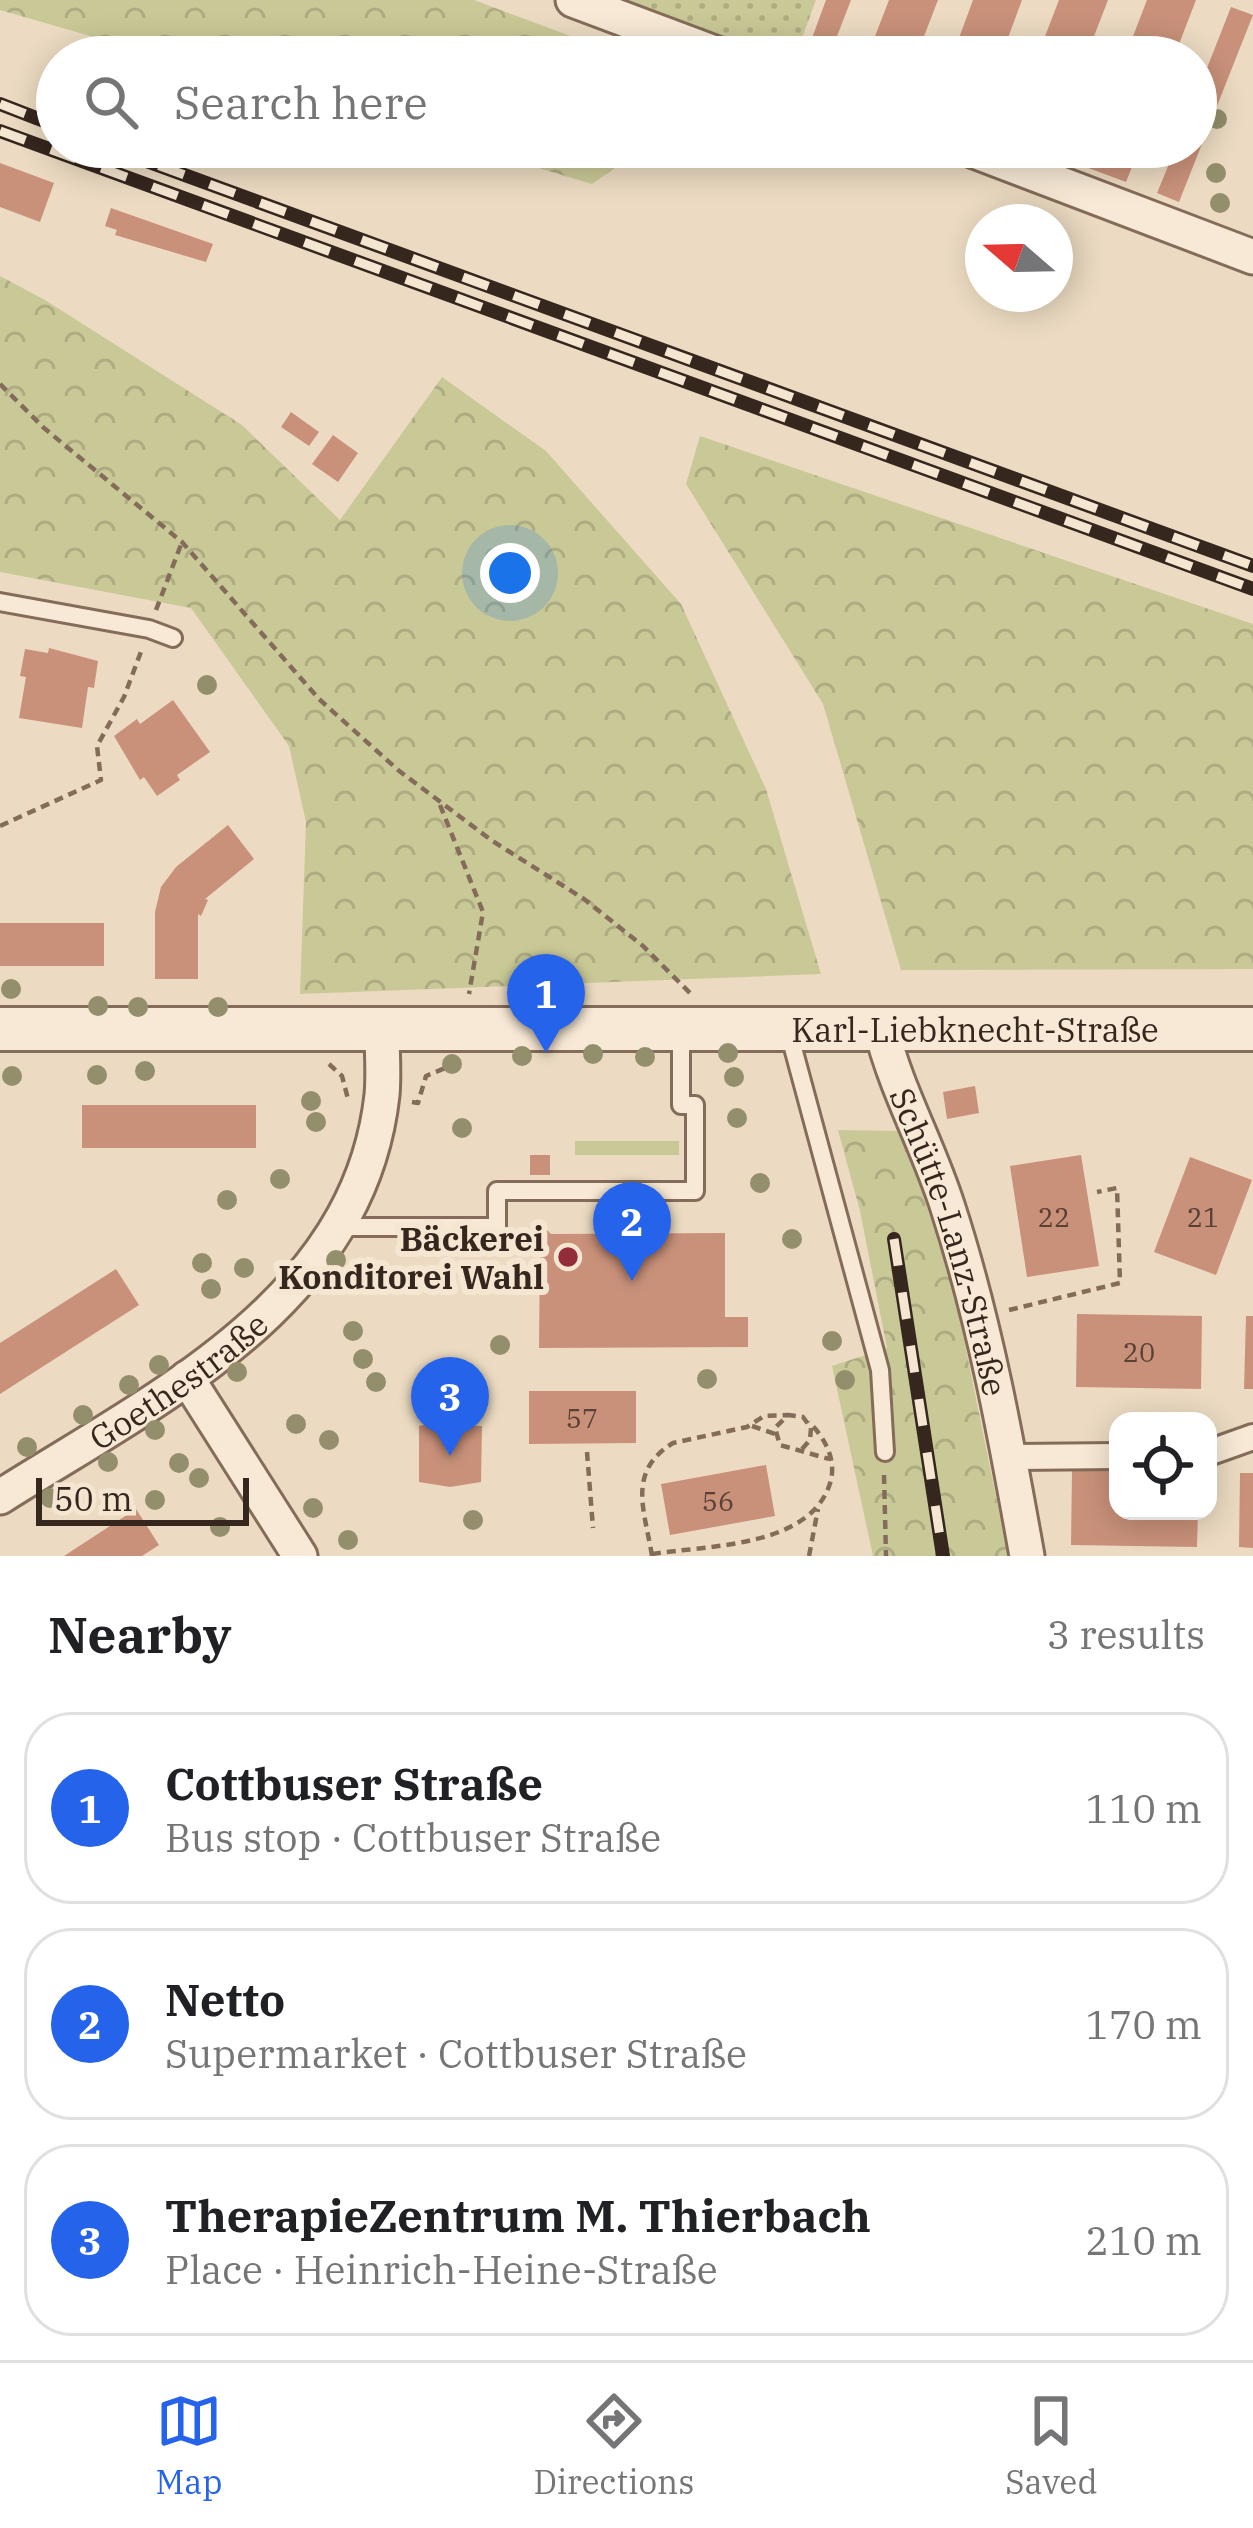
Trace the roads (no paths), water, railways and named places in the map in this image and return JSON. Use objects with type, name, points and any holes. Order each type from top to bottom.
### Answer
[{"type":"street","points":[[573,0],[669,36]]},
{"type":"street","points":[[1019,168],[1253,257]]},
{"type":"street","name":"Karl-Liebknecht-Straße","points":[[0,1029],[382,1031],[693,1020],[789,1029],[1253,1028]]},
{"type":"street","name":"Schütte-Lanz-Straße","points":[[881,1028],[947,1203],[981,1317],[1027,1556]]},
{"type":"street","name":"Goethestraße","points":[[0,1497],[226,1351],[271,1312],[310,1267],[336,1227],[369,1149],[382,1095],[382,1031]]},
{"type":"street","points":[[187,1378],[300,1556]]},
{"type":"street","points":[[1217,1450],[1253,1437]]},
{"type":"street","points":[[1009,1457],[1109,1456]]},
{"type":"lane","points":[[0,602],[152,621],[173,638]]},
{"type":"lane","points":[[336,1227],[497,1227],[497,1190],[695,1190],[695,1106],[681,1106],[693,1020]]},
{"type":"lane","points":[[789,1029],[880,1370],[885,1452]]},
{"type":"railway","points":[[0,104],[36,118]]},
{"type":"railway","points":[[0,131],[36,144]]},
{"type":"railway","points":[[101,168],[1253,589]]},
{"type":"railway","points":[[165,168],[1253,566]]},
{"type":"railway","points":[[894,1239],[943,1556]]},
{"type":"place","name":"Cottbuser Straße","points":[[546,1053]]},
{"type":"place","name":"Bäckerei Konditorei Wahl","points":[[568,1257]]},
{"type":"place","name":"Netto","points":[[632,1281]]},
{"type":"place","name":"TherapieZentrum M. Thierbach","points":[[450,1456]]}]
